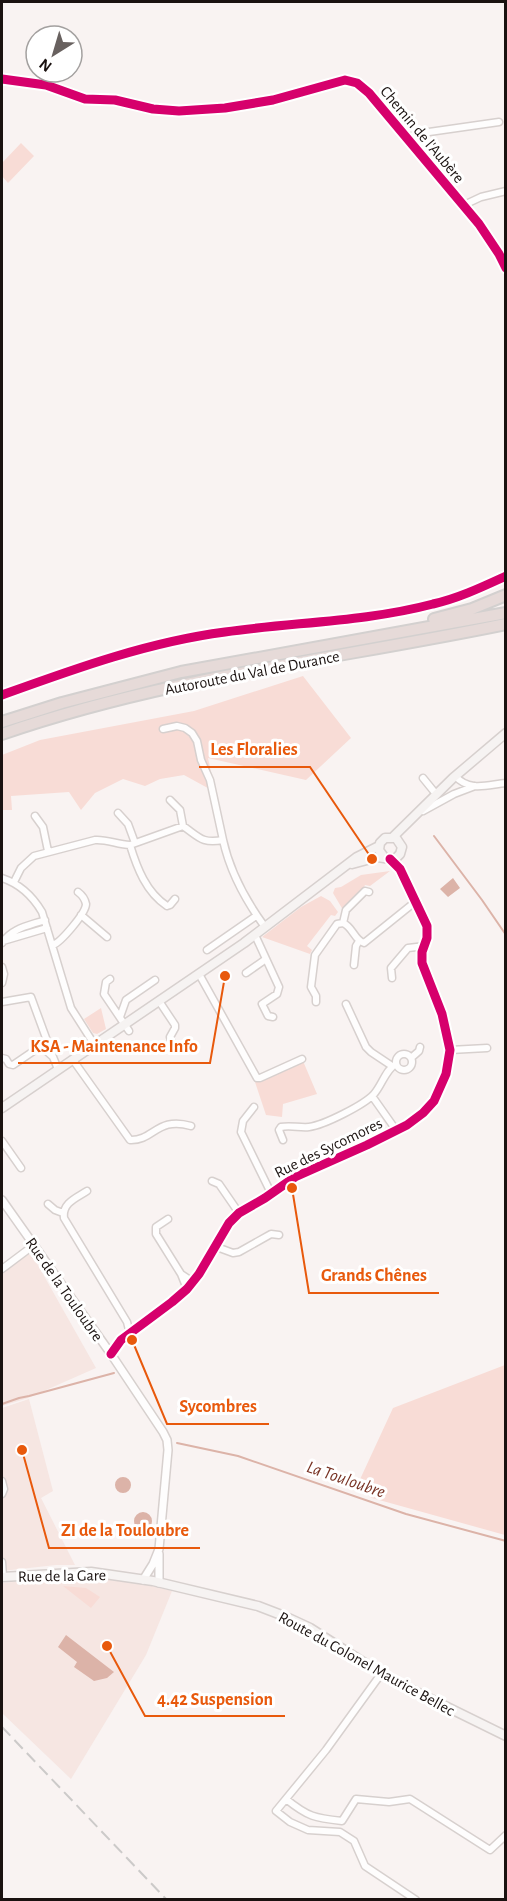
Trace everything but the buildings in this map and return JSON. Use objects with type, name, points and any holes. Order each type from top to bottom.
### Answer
[{"type":"highway","points":[[181,672],[228,659],[445,617],[506,595]]},
{"type":"highway","name":"Autoroute du Val de Durance","points":[[2,722],[62,703],[181,672],[506,613]]},
{"type":"highway","name":"Autoroute du Val de Durance","points":[[2,734],[115,700],[222,675],[506,625]]},
{"type":"main road","points":[[387,858],[380,853],[379,846],[382,840],[396,838],[405,824],[436,794],[506,733]]},
{"type":"main road","points":[[348,865],[396,858],[402,847],[396,838]]},
{"type":"main road","points":[[2,1108],[255,935],[357,858],[379,846]]},
{"type":"main road","name":"Rue de la Gare","points":[[2,1577],[91,1572],[158,1582]]},
{"type":"main road","name":"Route du Colonel Maurice Bellec","points":[[158,1582],[258,1606],[284,1616],[310,1628],[381,1674],[506,1736]]},
{"type":"street","name":"Chemin de l'Aubère","points":[[2,79],[46,85],[85,99],[115,100],[153,109],[197,111],[273,100],[338,80],[351,81],[369,93],[464,205],[479,224],[506,268]]},
{"type":"street","points":[[408,139],[415,134],[499,122]]},
{"type":"street","points":[[464,205],[481,196],[506,191]]},
{"type":"street","points":[[2,695],[117,656],[170,641],[225,632],[399,612],[464,595],[506,576]]},
{"type":"street","points":[[163,729],[177,726],[185,728],[197,741],[201,760],[210,780],[228,862],[256,916],[265,927]]},
{"type":"street","points":[[454,777],[466,785],[506,783]]},
{"type":"street","points":[[423,778],[436,794]]},
{"type":"street","points":[[405,824],[434,804],[475,786]]},
{"type":"street","points":[[170,800],[180,810],[183,826],[202,840],[211,842],[223,840]]},
{"type":"street","points":[[118,813],[128,824],[140,872],[147,886],[167,906],[175,899]]},
{"type":"street","points":[[35,816],[44,827],[48,851]]},
{"type":"street","points":[[14,882],[29,859],[48,851],[101,839],[123,845],[132,844],[183,826]]},
{"type":"street","points":[[400,854],[400,869],[427,926],[422,963],[442,1014],[450,1050],[487,1048]]},
{"type":"street","points":[[387,858],[400,869]]},
{"type":"street","points":[[2,878],[14,882],[37,904],[45,920],[71,1008],[94,1044]]},
{"type":"street","points":[[343,922],[346,910],[365,891],[369,892]]},
{"type":"street","points":[[53,945],[62,940],[86,906],[78,892]]},
{"type":"street","points":[[343,922],[359,941],[368,942],[415,902]]},
{"type":"street","points":[[81,915],[107,937]]},
{"type":"street","points":[[207,950],[256,916]]},
{"type":"street","points":[[2,942],[14,930],[45,920]]},
{"type":"street","points":[[316,1002],[312,987],[315,955],[337,924],[343,922]]},
{"type":"street","points":[[2,942],[47,928]]},
{"type":"street","points":[[255,935],[279,987],[277,994],[262,1004],[268,1016],[273,1017]]},
{"type":"street","points":[[354,965],[356,946],[359,941]]},
{"type":"street","points":[[392,978],[391,968],[408,948],[425,946]]},
{"type":"street","points":[[246,973],[266,959]]},
{"type":"street","points":[[2,967],[4,974],[2,982]]},
{"type":"street","points":[[199,974],[257,1078],[302,1059]]},
{"type":"street","points":[[110,979],[106,982],[104,994],[125,1024]]},
{"type":"street","points":[[125,1024],[126,1000],[155,980]]},
{"type":"street","points":[[2,1002],[31,997],[58,1069]]},
{"type":"street","points":[[159,1001],[175,1024],[170,1037],[172,1044]]},
{"type":"street","points":[[283,1140],[279,1130],[281,1126],[308,1127],[329,1121],[372,1096],[394,1065],[397,1058],[401,1054],[407,1054],[411,1058],[412,1066],[408,1070],[401,1070],[394,1065],[368,1050],[346,1004]]},
{"type":"street","points":[[411,1058],[420,1047]]},
{"type":"street","points":[[2,1058],[13,1065],[38,1048],[43,1048],[53,1057]]},
{"type":"street","name":"Rue des Sycomores","points":[[121,1340],[187,1289],[229,1222],[238,1213],[295,1177],[407,1125],[423,1113],[434,1101],[446,1074],[450,1050]]},
{"type":"street","points":[[72,1060],[130,1140],[136,1140],[167,1124],[183,1123],[191,1126]]},
{"type":"street","points":[[372,1096],[396,1130]]},
{"type":"street","points":[[254,1107],[243,1121],[242,1132],[271,1193]]},
{"type":"street","points":[[2,1141],[21,1168]]},
{"type":"street","points":[[212,1181],[219,1184],[238,1213]]},
{"type":"street","points":[[87,1191],[69,1203],[63,1213],[64,1218],[127,1322],[130,1334]]},
{"type":"street","name":"Rue de la Touloubre","points":[[2,1200],[105,1345],[166,1440],[168,1450],[159,1549],[143,1580]]},
{"type":"street","points":[[48,1204],[63,1213]]},
{"type":"street","points":[[168,1219],[156,1227],[156,1234],[181,1274],[187,1289]]},
{"type":"street","points":[[214,1246],[233,1253],[239,1252],[271,1234],[279,1235]]},
{"type":"street","points":[[2,1269],[34,1245]]},
{"type":"street","points":[[181,1274],[193,1282]]},
{"type":"street","points":[[127,1322],[137,1328]]},
{"type":"street","points":[[105,1345],[121,1340]]},
{"type":"street","points":[[111,1354],[121,1340]]},
{"type":"street","points":[[2,1481],[4,1489],[2,1494]]},
{"type":"street","points":[[158,1582],[159,1549]]},
{"type":"street","name":"Rue de la Gare","points":[[2,1562],[2,1577]]},
{"type":"street","points":[[381,1674],[326,1750],[276,1811],[290,1822],[308,1830],[340,1832],[354,1842],[365,1866],[416,1899]]},
{"type":"street","points":[[286,1799],[303,1813],[317,1819],[342,1821],[356,1799],[389,1802],[410,1799],[489,1850],[506,1835]]},
{"type":"shaded area","points":[[21,143],[34,156],[8,183],[2,176],[2,163]]},
{"type":"shaded area","points":[[303,676],[351,738],[306,780],[208,758],[215,792],[184,775],[160,779],[145,786],[123,779],[95,793],[81,810],[69,792],[11,796],[12,810],[2,810],[2,755],[40,740],[194,711]]},
{"type":"shaded area","points":[[390,871],[370,886],[365,885],[343,910],[333,893],[335,888],[361,875]]},
{"type":"shaded area","points":[[453,878],[460,888],[448,897],[440,889]]},
{"type":"shaded area","points":[[321,896],[330,901],[338,912],[335,916],[331,915],[307,946],[312,950],[310,954],[262,937],[301,907]]},
{"type":"shaded area","points":[[101,1008],[106,1029],[97,1034],[93,1033],[84,1019]]},
{"type":"shaded area","points":[[303,1061],[317,1094],[283,1104],[282,1117],[266,1115],[254,1079]]},
{"type":"shaded area","points":[[26,1251],[35,1260],[96,1368],[28,1398],[2,1406],[2,1274]]},
{"type":"shaded area","points":[[505,1365],[505,1535],[372,1498],[356,1488],[393,1408]]},
{"type":"shaded area","points":[[29,1399],[53,1491],[41,1498],[75,1565],[2,1571],[2,1408]]},
{"type":"shaded area","points":[[123,1477],[131,1485],[123,1493],[115,1485]]},
{"type":"shaded area","points":[[143,1512],[149,1515],[152,1521],[149,1527],[143,1530],[137,1527],[134,1521],[137,1515]]},
{"type":"shaded area","points":[[79,1576],[140,1583],[172,1591],[146,1655],[71,1779],[2,1713],[2,1583]]},
{"type":"shaded area","points":[[63,1586],[86,1588],[100,1597],[91,1608]]},
{"type":"shaded area","points":[[66,1635],[114,1672],[107,1678],[94,1681],[74,1667],[77,1662],[58,1647]]},
{"type":"waterway","points":[[434,836],[506,935]]},
{"type":"waterway","name":"La Touloubre","points":[[2,1404],[114,1373]]},
{"type":"waterway","name":"La Touloubre","points":[[177,1443],[238,1456],[406,1514],[506,1541]]},
{"type":"railway","points":[[2,1727],[167,1900]]},
{"type":"cycle path","points":[[2,79],[46,85],[85,99],[115,100],[153,109],[179,111],[225,108],[273,100],[345,80],[357,83],[369,93],[479,224],[506,268]]},
{"type":"cycle path","points":[[2,695],[84,666],[168,642],[225,632],[382,615],[452,599],[506,576]]},
{"type":"cycle path","points":[[111,1354],[121,1340],[187,1289],[199,1274],[229,1223],[239,1213],[295,1177],[407,1125],[434,1101],[446,1074],[450,1050],[442,1014],[422,963],[427,926],[400,869],[390,859]]},
{"type":"place","name":"Les Floralies","points":[[372,859]]},
{"type":"place","name":"KSA - Maintenance Info","points":[[225,976]]},
{"type":"place","name":"Grands Chênes","points":[[292,1188]]},
{"type":"place","name":"Sycombres","points":[[132,1340]]},
{"type":"place","name":"ZI de la Touloubre","points":[[22,1450]]},
{"type":"place","name":"4.42 Suspension","points":[[107,1646]]}]
